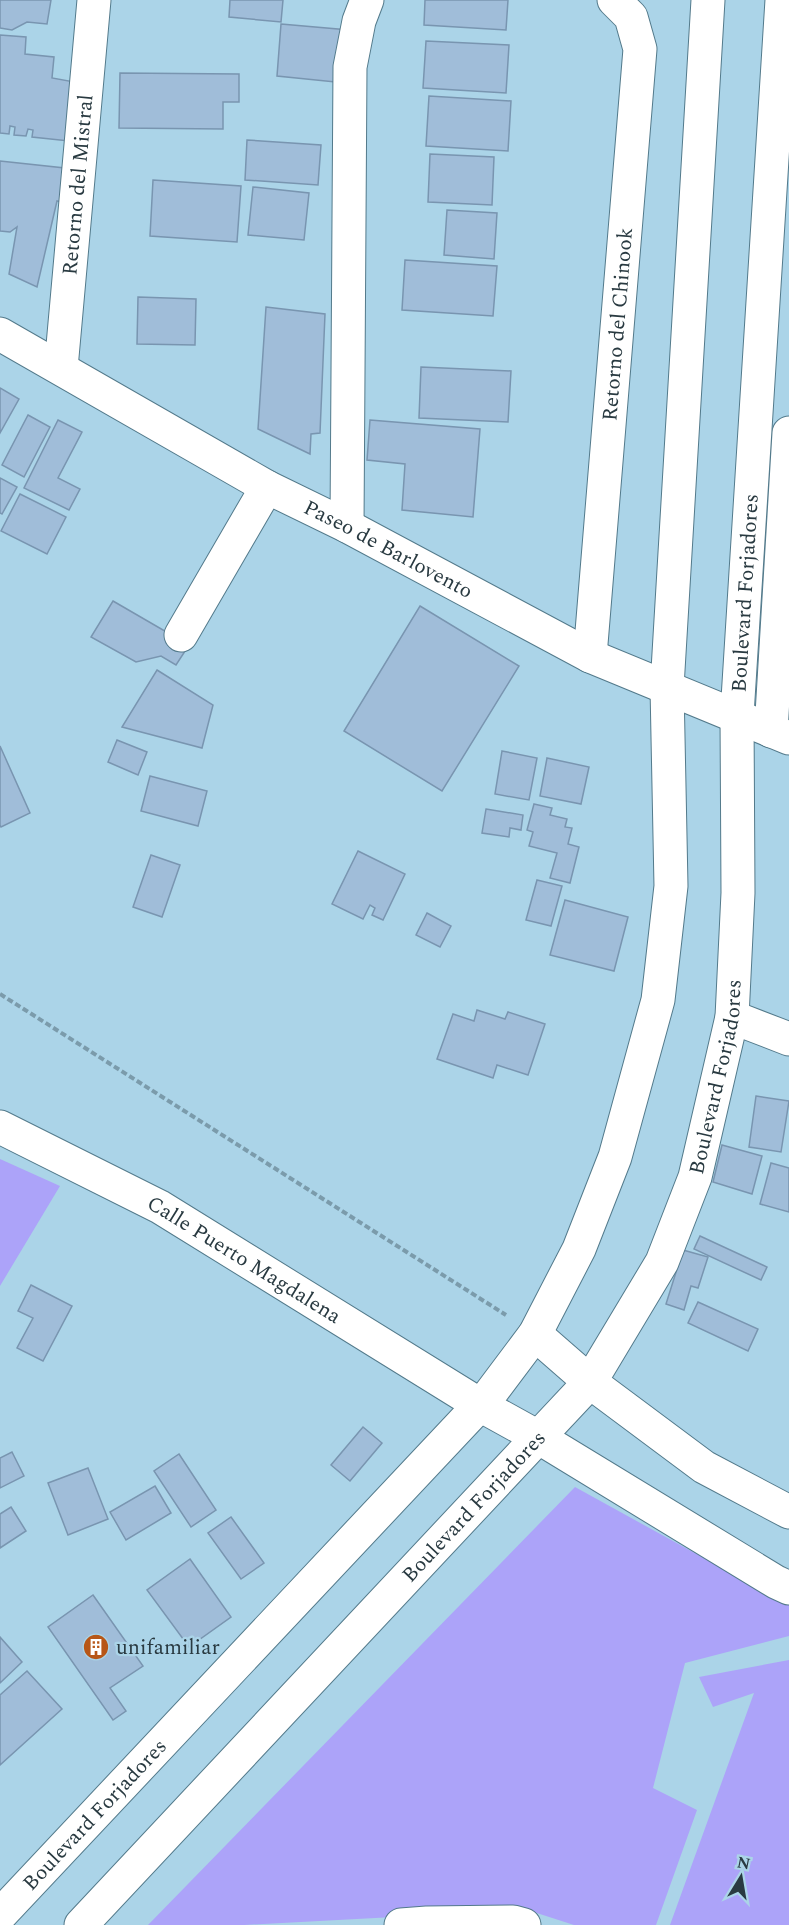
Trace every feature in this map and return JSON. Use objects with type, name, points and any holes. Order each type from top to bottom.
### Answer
[{"type":"street","name":"Retorno del Mistral","points":[[61,368],[94,0]]},
{"type":"street","points":[[347,526],[350,67],[359,21],[367,0]]},
{"type":"street","name":"Retorno del Chinook","points":[[590,656],[640,49],[631,17],[614,0]]},
{"type":"street","name":"Boulevard Forjadores","points":[[0,1915],[480,1405],[535,1334],[579,1249],[615,1157],[658,1000],[671,886],[667,687],[708,0]]},
{"type":"street","name":"Boulevard Forjadores","points":[[81,1925],[590,1382],[662,1262],[695,1177],[732,1017],[738,893],[737,715],[782,0]]},
{"type":"street","name":"Paseo de Barlovento","points":[[0,334],[267,487],[347,526],[590,656],[737,715],[780,735]]},
{"type":"street","points":[[780,735],[789,433]]},
{"type":"street","points":[[181,635],[267,487]]},
{"type":"street","points":[[732,1017],[789,1039]]},
{"type":"street","name":"Calle Puerto Magdalena","points":[[0,1127],[160,1207],[480,1405],[538,1437],[755,1570],[789,1588]]},
{"type":"street","points":[[535,1334],[590,1382],[704,1467],[789,1512]]},
{"type":"street","points":[[401,1925],[513,1922],[524,1925]]},
{"type":"path","points":[[0,994],[535,1334]]},
{"type":"shaded area","points":[[0,1159],[60,1186],[0,1286]]},
{"type":"shaded area","points":[[575,1487],[789,1605],[789,1636],[685,1663],[653,1788],[697,1810],[656,1925],[574,1925],[512,1905],[394,1917],[244,1925],[148,1925]]},
{"type":"shaded area","points":[[789,1660],[789,1925],[670,1925],[754,1693],[713,1707],[699,1677]]},
{"type":"building","points":[[0,0],[51,0],[47,24],[27,22],[12,30],[0,28]]},
{"type":"building","points":[[230,0],[283,0],[281,22],[229,17]]},
{"type":"building","points":[[425,0],[508,0],[506,30],[424,25]]},
{"type":"building","points":[[281,24],[349,30],[345,83],[277,76]]},
{"type":"building","points":[[0,35],[26,37],[25,54],[54,57],[52,78],[80,83],[69,141],[32,137],[33,130],[28,129],[26,136],[14,135],[15,127],[10,126],[9,134],[0,133]]},
{"type":"building","points":[[426,41],[509,45],[506,93],[423,88]]},
{"type":"building","points":[[120,73],[239,74],[239,102],[223,102],[223,129],[119,128]]},
{"type":"building","points":[[429,96],[511,101],[508,151],[426,146]]},
{"type":"building","points":[[247,140],[321,145],[318,185],[245,180]]},
{"type":"building","points":[[430,154],[494,157],[492,205],[428,202]]},
{"type":"building","points":[[0,161],[74,169],[71,204],[57,201],[37,287],[9,274],[17,227],[10,232],[0,231]]},
{"type":"building","points":[[153,180],[241,186],[237,242],[150,236]]},
{"type":"building","points":[[253,187],[309,193],[304,240],[248,235]]},
{"type":"building","points":[[447,210],[497,213],[494,259],[444,255]]},
{"type":"building","points":[[405,260],[497,266],[493,316],[402,310]]},
{"type":"building","points":[[138,297],[196,299],[195,345],[137,344]]},
{"type":"building","points":[[266,307],[325,314],[320,433],[311,434],[310,454],[258,429]]},
{"type":"building","points":[[421,367],[511,371],[508,422],[419,418]]},
{"type":"building","points":[[0,388],[19,399],[0,433]]},
{"type":"building","points":[[28,415],[50,427],[24,477],[2,465]]},
{"type":"building","points":[[58,420],[82,432],[58,478],[80,489],[69,510],[24,488]]},
{"type":"building","points":[[370,420],[480,429],[473,517],[402,510],[405,464],[367,460]]},
{"type":"building","points":[[0,478],[17,487],[2,514],[0,513]]},
{"type":"building","points":[[20,494],[66,517],[47,554],[1,531]]},
{"type":"building","points":[[113,601],[189,645],[176,665],[161,656],[136,662],[91,637]]},
{"type":"building","points":[[420,606],[519,666],[442,791],[344,731]]},
{"type":"building","points":[[157,670],[213,705],[202,748],[122,727]]},
{"type":"building","points":[[117,740],[147,752],[138,775],[108,762]]},
{"type":"building","points":[[0,746],[30,813],[1,827],[0,825]]},
{"type":"building","points":[[502,751],[537,758],[529,800],[495,794]]},
{"type":"building","points":[[547,758],[589,767],[581,804],[540,796]]},
{"type":"building","points":[[150,776],[207,791],[198,826],[141,811]]},
{"type":"building","points":[[534,804],[552,808],[550,815],[567,819],[565,827],[572,828],[568,844],[579,847],[570,883],[550,878],[557,853],[529,846],[533,832],[527,830]]},
{"type":"building","points":[[486,809],[523,815],[521,830],[510,828],[509,837],[482,833]]},
{"type":"building","points":[[358,851],[405,874],[383,920],[372,915],[375,908],[370,905],[363,919],[332,904]]},
{"type":"building","points":[[151,855],[180,865],[162,917],[133,907]]},
{"type":"building","points":[[537,880],[562,886],[551,926],[526,920]]},
{"type":"building","points":[[565,900],[628,917],[614,971],[550,955]]},
{"type":"building","points":[[427,913],[451,926],[440,947],[416,935]]},
{"type":"building","points":[[477,1010],[505,1019],[508,1012],[545,1024],[528,1075],[497,1065],[493,1078],[437,1059],[453,1014],[474,1021]]},
{"type":"building","points":[[756,1096],[789,1101],[781,1152],[749,1147]]},
{"type":"building","points":[[722,1145],[762,1156],[752,1194],[713,1182]]},
{"type":"building","points":[[771,1163],[789,1168],[789,1212],[760,1204]]},
{"type":"building","points":[[700,1236],[767,1267],[761,1280],[694,1249]]},
{"type":"building","points":[[683,1250],[708,1257],[698,1288],[691,1286],[684,1310],[666,1304]]},
{"type":"building","points":[[31,1285],[72,1306],[43,1361],[17,1348],[33,1318],[18,1311]]},
{"type":"building","points":[[698,1302],[758,1329],[748,1351],[688,1323]]},
{"type":"building","points":[[363,1427],[382,1443],[350,1481],[331,1465]]},
{"type":"building","points":[[12,1452],[24,1476],[0,1488],[0,1458]]},
{"type":"building","points":[[179,1454],[216,1510],[191,1527],[154,1471]]},
{"type":"building","points":[[88,1468],[108,1519],[68,1535],[48,1483]]},
{"type":"building","points":[[155,1486],[171,1513],[126,1540],[110,1512]]},
{"type":"building","points":[[11,1507],[26,1531],[0,1548],[0,1514]]},
{"type":"building","name":"unifamiliar","points":[[231,1517],[264,1563],[241,1579],[208,1533]]},
{"type":"building","name":"unifamiliar","points":[[190,1559],[231,1617],[189,1647],[147,1590]]},
{"type":"building","name":"unifamiliar","points":[[93,1595],[143,1666],[110,1688],[126,1711],[113,1720],[48,1627]]},
{"type":"building","points":[[0,1637],[22,1662],[0,1683]]},
{"type":"building","points":[[27,1671],[62,1709],[0,1765],[0,1695]]},
{"type":"place","name":"unifamiliar","points":[[96,1647]]}]
